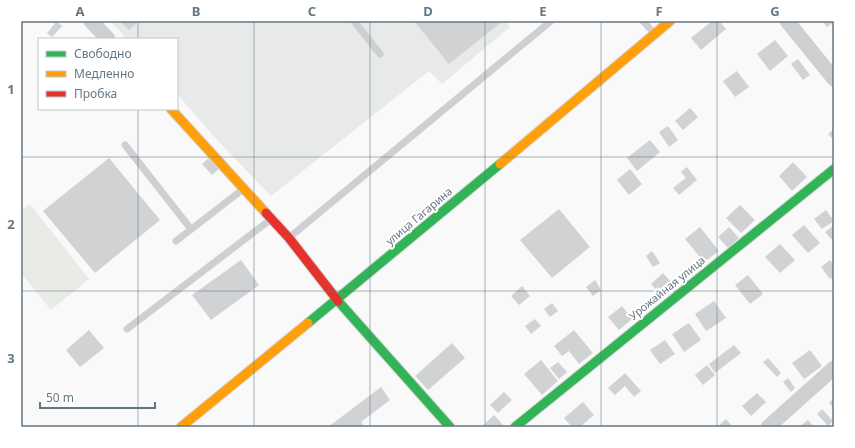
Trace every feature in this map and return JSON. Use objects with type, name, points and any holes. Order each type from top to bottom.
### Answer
[{"type":"street","points":[[91,21],[107,38]]},
{"type":"street","name":"улица Гагарина","points":[[181,427],[337,300],[670,21]]},
{"type":"street","points":[[787,21],[834,79]]},
{"type":"street","points":[[172,110],[289,238],[337,300],[450,427]]},
{"type":"street","name":"Урожайная улица","points":[[515,427],[834,168]]},
{"type":"street","points":[[768,427],[834,368]]},
{"type":"lane","points":[[354,21],[380,54]]},
{"type":"lane","points":[[289,238],[551,21]]},
{"type":"lane","points":[[643,21],[655,34]]},
{"type":"lane","points":[[124,145],[191,229]]},
{"type":"lane","points":[[176,241],[244,189]]},
{"type":"lane","points":[[127,329],[272,219]]},
{"type":"shaded area","points":[[110,21],[505,21],[510,27],[442,84],[429,71],[271,196],[219,142],[178,95],[178,38],[126,38]]},
{"type":"shaded area","points":[[30,204],[89,279],[51,310],[21,273],[21,211]]},
{"type":"building","points":[[57,21],[62,26],[52,37],[47,33]]},
{"type":"building","points":[[120,21],[139,21],[129,30]]},
{"type":"building","points":[[414,21],[503,21],[449,64]]},
{"type":"building","points":[[712,21],[719,21],[726,29],[701,50],[691,38]]},
{"type":"building","points":[[822,21],[834,21],[834,22],[827,27]]},
{"type":"building","points":[[775,40],[788,56],[770,71],[757,54]]},
{"type":"building","points":[[798,59],[810,75],[803,80],[791,64]]},
{"type":"building","points":[[737,71],[749,87],[735,97],[723,81]]},
{"type":"building","points":[[690,108],[698,117],[683,130],[675,121]]},
{"type":"building","points":[[668,126],[678,140],[669,147],[659,132]]},
{"type":"building","points":[[834,129],[834,140],[828,134]]},
{"type":"building","points":[[650,140],[660,152],[637,171],[627,158]]},
{"type":"building","points":[[210,157],[220,168],[212,175],[202,164]]},
{"type":"building","points":[[109,158],[160,220],[95,273],[43,211]]},
{"type":"building","points":[[793,162],[807,177],[792,191],[779,176]]},
{"type":"building","points":[[687,167],[697,180],[679,195],[673,188],[686,178],[681,172]]},
{"type":"building","points":[[630,169],[642,184],[629,195],[617,180]]},
{"type":"building","points":[[740,205],[755,220],[741,233],[726,218]]},
{"type":"building","points":[[559,209],[590,247],[552,278],[520,240]]},
{"type":"building","points":[[826,210],[834,221],[822,229],[814,219]]},
{"type":"building","points":[[804,225],[820,243],[808,253],[792,235]]},
{"type":"building","points":[[834,225],[834,240],[833,241],[825,232]]},
{"type":"building","points":[[700,227],[719,251],[704,262],[685,239]]},
{"type":"building","points":[[729,227],[739,238],[728,248],[718,237]]},
{"type":"building","points":[[780,244],[795,260],[780,273],[765,257]]},
{"type":"building","points":[[652,251],[660,263],[653,267],[646,256]]},
{"type":"building","points":[[241,260],[259,285],[211,320],[192,295]]},
{"type":"building","points":[[830,260],[834,265],[834,276],[830,279],[821,267]]},
{"type":"building","points":[[663,273],[674,285],[662,296],[651,284]]},
{"type":"building","points":[[748,275],[763,294],[750,304],[735,285]]},
{"type":"building","points":[[595,280],[601,290],[593,296],[586,287]]},
{"type":"building","points":[[522,286],[530,296],[519,305],[511,296]]},
{"type":"building","points":[[714,301],[726,318],[706,331],[695,314]]},
{"type":"building","points":[[552,303],[558,311],[550,317],[544,309]]},
{"type":"building","points":[[622,306],[632,319],[619,330],[608,317]]},
{"type":"building","points":[[535,319],[541,326],[531,334],[525,326]]},
{"type":"building","points":[[689,323],[701,340],[684,352],[672,334]]},
{"type":"building","points":[[89,330],[104,348],[80,367],[66,350]]},
{"type":"building","points":[[574,330],[593,353],[579,364],[569,351],[562,356],[554,346]]},
{"type":"building","points":[[665,340],[675,354],[660,364],[650,350]]},
{"type":"building","points":[[452,343],[465,358],[428,390],[415,376]]},
{"type":"building","points":[[734,345],[741,353],[715,373],[709,364]]},
{"type":"building","points":[[810,350],[822,366],[804,379],[792,363]]},
{"type":"building","points":[[768,358],[781,373],[777,377],[763,362]]},
{"type":"building","points":[[541,360],[558,381],[542,395],[524,374]]},
{"type":"building","points":[[558,362],[567,372],[559,379],[550,368]]},
{"type":"building","points":[[707,365],[715,375],[703,385],[695,375]]},
{"type":"building","points":[[625,373],[641,391],[634,397],[625,386],[615,395],[608,388]]},
{"type":"building","points":[[788,378],[795,388],[791,392],[783,382]]},
{"type":"building","points":[[381,387],[390,400],[361,422],[365,427],[328,427]]},
{"type":"building","points":[[504,392],[512,400],[498,413],[490,405]]},
{"type":"building","points":[[757,393],[766,402],[751,416],[742,406]]},
{"type":"building","points":[[834,398],[834,408],[829,403]]},
{"type":"building","points":[[583,402],[594,415],[580,427],[572,427],[564,418]]},
{"type":"building","points":[[822,409],[833,421],[828,426],[817,414]]},
{"type":"building","points":[[494,415],[503,425],[502,427],[481,427]]},
{"type":"building","points":[[726,419],[733,427],[717,427]]},
{"type":"building","points":[[808,420],[814,427],[799,427]]},
{"type":"traffic: fast","points":[[308,323],[500,164]]},
{"type":"traffic: fast","points":[[515,427],[834,169]]},
{"type":"traffic: fast","points":[[338,301],[450,427]]},
{"type":"traffic: slow","points":[[500,164],[670,21]]},
{"type":"traffic: slow","points":[[172,110],[266,213]]},
{"type":"traffic: slow","points":[[181,427],[308,323]]},
{"type":"traffic: jam","points":[[266,213],[289,238],[338,301]]}]
